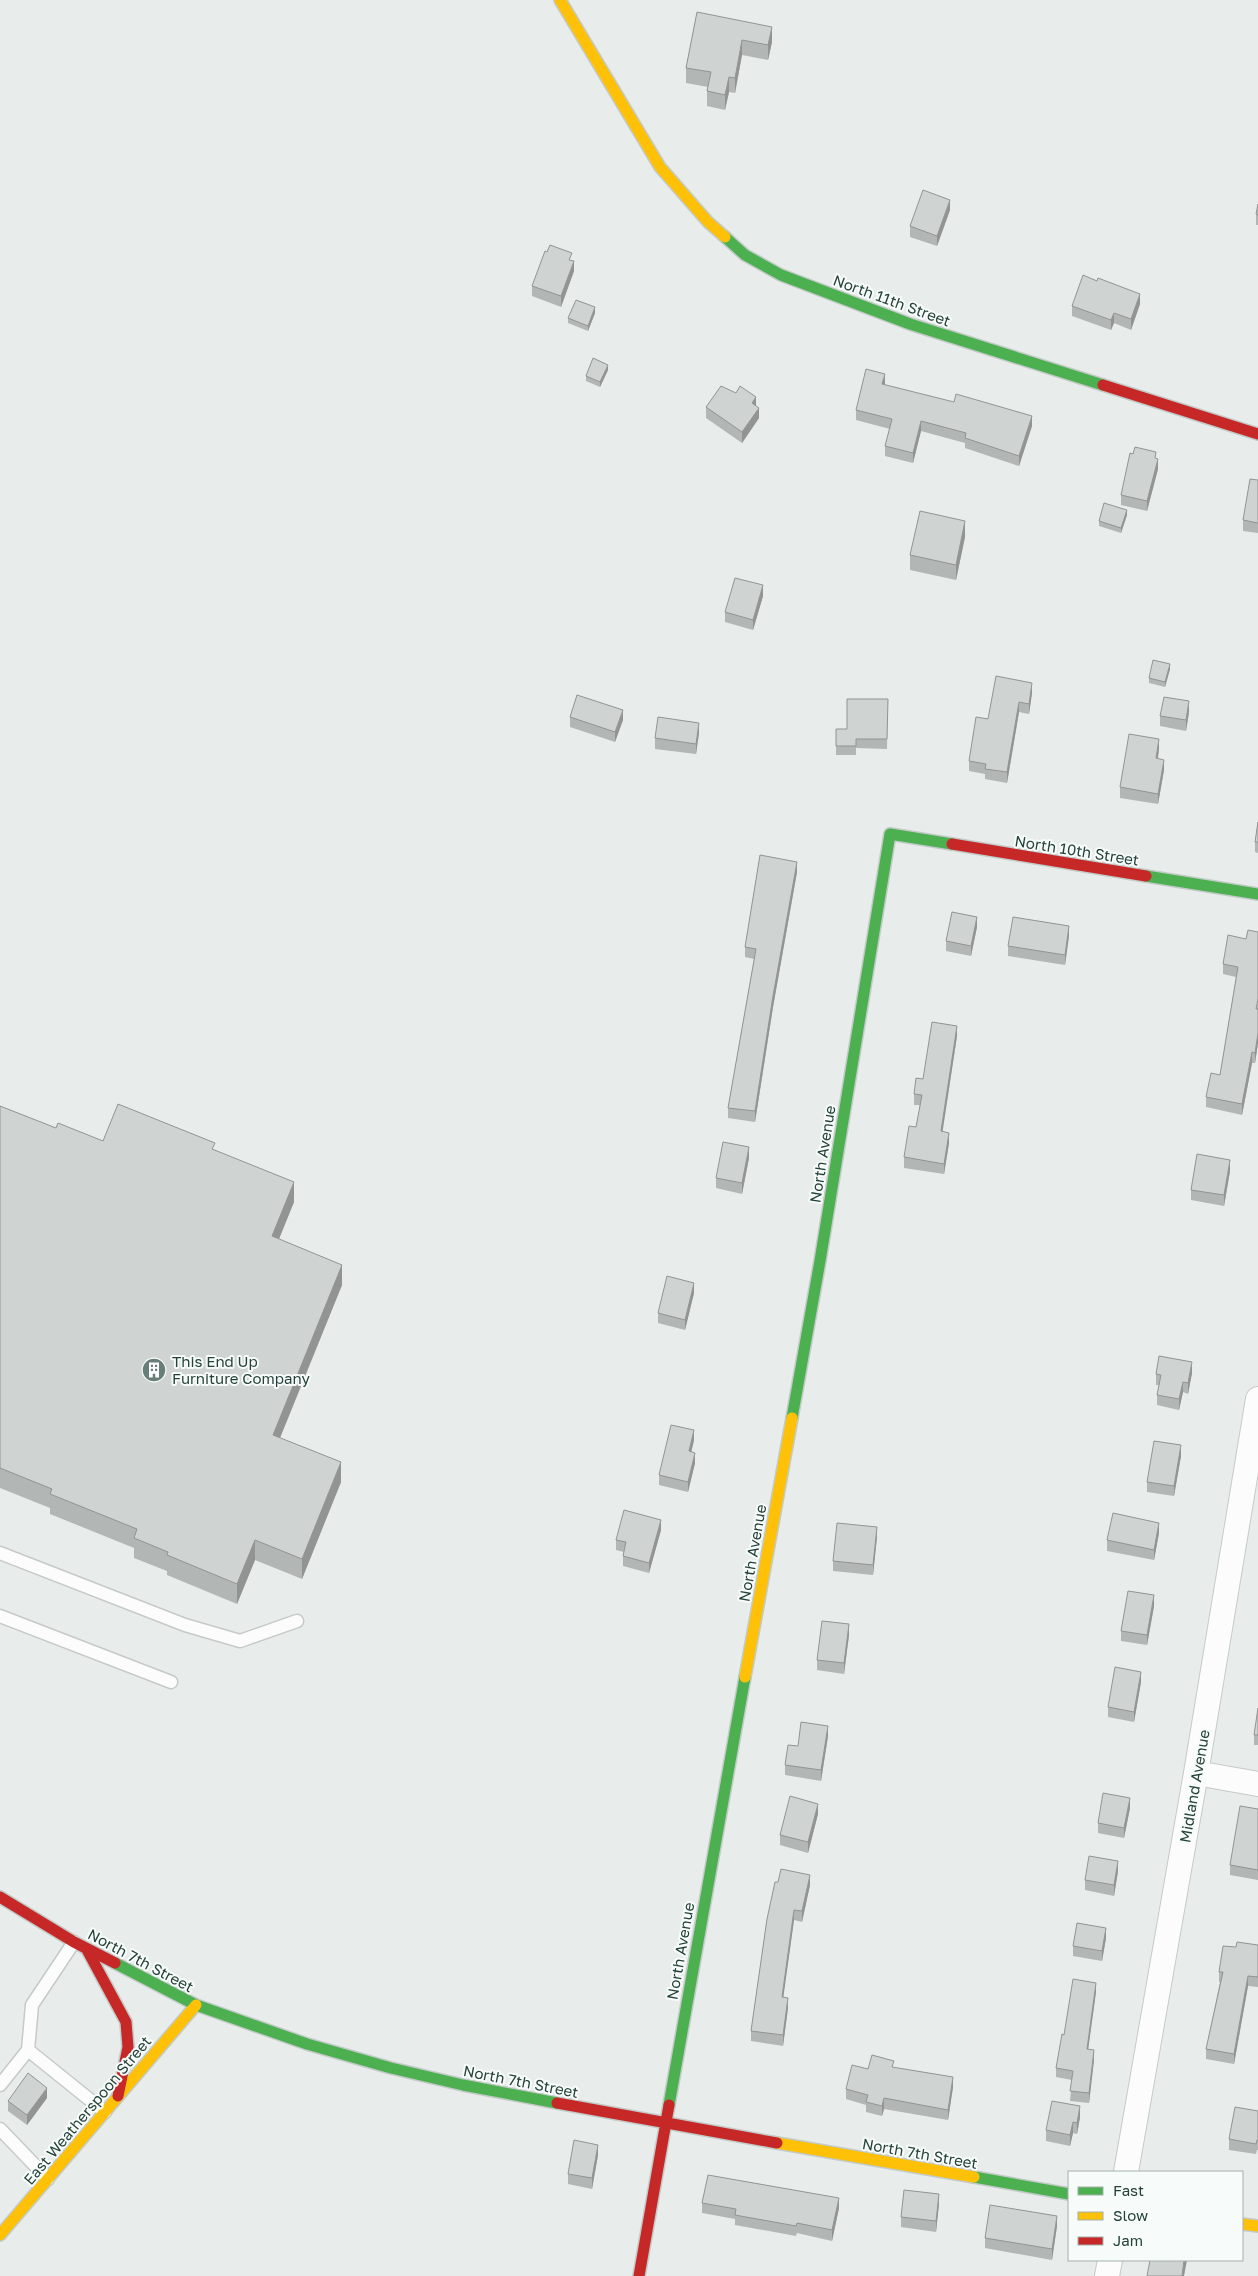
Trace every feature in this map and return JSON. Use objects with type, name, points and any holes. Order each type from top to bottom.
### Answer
[{"type":"street","name":"North 11th Street","points":[[560,0],[660,167],[708,222],[744,255],[781,275],[910,324],[1258,434]]},
{"type":"street","name":"North 10th Street","points":[[890,834],[1258,894]]},
{"type":"street","name":"North Avenue","points":[[639,2276],[820,1261],[890,834]]},
{"type":"street","name":"Midland Avenue","points":[[1126,2171],[1196,1773],[1258,1399]]},
{"type":"street","points":[[1196,1773],[1258,1784]]},
{"type":"street","name":"North 7th Street","points":[[0,1897],[74,1942],[196,2005],[307,2044],[390,2068],[463,2086],[666,2124],[1068,2194]]},
{"type":"street","points":[[86,1948],[126,2022],[128,2047],[118,2098]]},
{"type":"street","name":"East Weatherspoon Street","points":[[0,2235],[196,2005]]},
{"type":"street","points":[[1243,2224],[1258,2226]]},
{"type":"street","points":[[1107,2276],[1110,2261]]},
{"type":"lane","points":[[0,1552],[185,1626],[240,1640],[297,1621]]},
{"type":"lane","points":[[0,1616],[171,1682]]},
{"type":"lane","points":[[0,2085],[28,2050],[32,2005],[74,1942]]},
{"type":"lane","points":[[28,2050],[105,2112]]},
{"type":"lane","points":[[0,2129],[48,2179]]},
{"type":"building","points":[[697,12],[772,27],[768,45],[742,40],[735,78],[729,77],[725,95],[707,91],[711,72],[686,68]]},
{"type":"building","points":[[923,190],[950,200],[937,236],[910,226]]},
{"type":"building","points":[[550,245],[572,253],[569,260],[574,261],[561,296],[532,286],[545,251],[547,252]]},
{"type":"building","points":[[1083,275],[1097,281],[1098,278],[1140,294],[1131,319],[1114,313],[1111,320],[1072,306]]},
{"type":"building","points":[[576,300],[595,307],[588,326],[568,318]]},
{"type":"building","points":[[593,358],[608,365],[600,382],[586,376]]},
{"type":"building","points":[[866,369],[885,374],[882,384],[954,402],[956,394],[1032,416],[1019,456],[965,438],[966,433],[921,421],[913,453],[885,446],[892,419],[856,410]]},
{"type":"building","points":[[721,386],[736,393],[740,386],[756,397],[752,403],[759,408],[742,432],[706,407]]},
{"type":"building","points":[[1135,447],[1156,452],[1155,458],[1158,459],[1147,501],[1121,495],[1130,453],[1133,454]]},
{"type":"building","points":[[1250,479],[1258,480],[1258,523],[1243,520]]},
{"type":"building","points":[[1104,503],[1127,510],[1121,528],[1099,521]]},
{"type":"building","points":[[920,511],[965,521],[956,565],[910,555]]},
{"type":"building","points":[[735,578],[763,585],[753,620],[725,612]]},
{"type":"building","points":[[1153,660],[1170,664],[1165,682],[1149,678]]},
{"type":"building","points":[[996,676],[1032,683],[1029,704],[1019,702],[1007,772],[985,769],[986,764],[969,761],[976,717],[988,719]]},
{"type":"building","points":[[577,695],[623,710],[615,732],[570,717]]},
{"type":"building","points":[[1164,697],[1189,701],[1186,720],[1160,716]]},
{"type":"building","points":[[847,699],[888,699],[887,739],[856,739],[856,746],[836,746],[836,729],[847,729]]},
{"type":"building","points":[[658,717],[699,723],[696,744],[655,738]]},
{"type":"building","points":[[1129,734],[1159,739],[1156,758],[1164,760],[1158,794],[1120,787]]},
{"type":"building","points":[[1258,822],[1258,842],[1255,842]]},
{"type":"building","points":[[760,855],[797,862],[755,1111],[728,1108],[756,949],[745,947]]},
{"type":"building","points":[[952,912],[977,917],[971,946],[946,941]]},
{"type":"building","points":[[1013,917],[1069,926],[1065,955],[1008,946]]},
{"type":"building","points":[[1248,930],[1258,932],[1258,999],[1256,1009],[1258,1009],[1258,1033],[1255,1053],[1252,1052],[1242,1104],[1206,1097],[1211,1073],[1220,1075],[1238,967],[1223,964],[1228,935],[1246,939]]},
{"type":"building","points":[[932,1022],[957,1026],[941,1131],[949,1133],[944,1164],[904,1157],[909,1126],[916,1127],[922,1095],[914,1094],[916,1078],[923,1079]]},
{"type":"building","name":"This End Up Furniture Company","points":[[118,1104],[215,1143],[212,1149],[294,1182],[272,1236],[342,1265],[273,1435],[341,1462],[302,1559],[255,1540],[237,1584],[167,1555],[168,1552],[134,1538],[137,1529],[50,1494],[52,1489],[0,1468],[0,1106],[56,1128],[58,1123],[103,1141]]},
{"type":"building","points":[[723,1142],[749,1147],[742,1183],[716,1178]]},
{"type":"building","points":[[1197,1154],[1230,1160],[1224,1195],[1191,1190]]},
{"type":"building","points":[[667,1276],[694,1283],[685,1320],[658,1313]]},
{"type":"building","points":[[1159,1356],[1192,1362],[1188,1383],[1183,1382],[1179,1399],[1157,1395],[1161,1375],[1156,1374]]},
{"type":"building","points":[[671,1425],[694,1430],[689,1451],[695,1453],[688,1482],[659,1475]]},
{"type":"building","points":[[1154,1441],[1181,1445],[1174,1486],[1147,1482]]},
{"type":"building","points":[[624,1510],[661,1520],[649,1563],[623,1556],[626,1542],[616,1540]]},
{"type":"building","points":[[1113,1513],[1159,1523],[1154,1550],[1107,1540]]},
{"type":"building","points":[[837,1523],[877,1527],[873,1565],[833,1561]]},
{"type":"building","points":[[1128,1591],[1154,1595],[1147,1635],[1121,1631]]},
{"type":"building","points":[[822,1621],[849,1624],[844,1663],[817,1660]]},
{"type":"building","points":[[1115,1667],[1141,1672],[1134,1712],[1108,1707]]},
{"type":"building","points":[[1258,1708],[1258,1735],[1254,1735]]},
{"type":"building","points":[[801,1722],[828,1726],[821,1770],[785,1765],[788,1745],[798,1746]]},
{"type":"building","points":[[1103,1793],[1130,1798],[1124,1828],[1098,1823]]},
{"type":"building","points":[[790,1796],[818,1804],[808,1842],[780,1835]]},
{"type":"building","points":[[1240,1806],[1258,1809],[1258,1870],[1230,1865]]},
{"type":"building","points":[[1089,1856],[1118,1861],[1114,1885],[1085,1880]]},
{"type":"building","points":[[781,1869],[810,1875],[802,1911],[794,1910],[782,1997],[788,1998],[783,2035],[751,2031],[767,1919],[775,1882],[778,1882]]},
{"type":"building","points":[[1077,1923],[1106,1928],[1102,1951],[1073,1946]]},
{"type":"building","points":[[1237,1942],[1258,1945],[1258,1977],[1248,1976],[1234,2054],[1206,2049],[1223,1972],[1219,1972],[1223,1946],[1236,1947]]},
{"type":"building","points":[[1073,1979],[1096,1983],[1087,2049],[1094,2050],[1089,2093],[1070,2091],[1073,2071],[1056,2068],[1062,2034],[1064,2035]]},
{"type":"building","points":[[872,2055],[894,2061],[892,2067],[953,2077],[948,2110],[884,2098],[882,2106],[866,2102],[868,2095],[846,2089],[852,2065],[868,2069]]},
{"type":"building","points":[[28,2073],[47,2088],[27,2115],[8,2101]]},
{"type":"building","points":[[1052,2101],[1080,2106],[1077,2123],[1073,2122],[1070,2135],[1046,2130]]},
{"type":"building","points":[[1235,2107],[1258,2111],[1258,2140],[1256,2144],[1229,2139]]},
{"type":"building","points":[[574,2140],[598,2145],[592,2178],[568,2174]]},
{"type":"building","points":[[708,2175],[839,2198],[832,2230],[797,2223],[796,2226],[735,2215],[736,2209],[702,2203]]},
{"type":"building","points":[[904,2190],[939,2194],[936,2221],[901,2217]]},
{"type":"building","points":[[990,2205],[1057,2216],[1052,2249],[985,2238]]},
{"type":"building","points":[[1150,2261],[1184,2261],[1182,2276],[1147,2276]]},
{"type":"traffic: fast","points":[[725,237],[745,255],[781,275],[910,324],[1103,385]]},
{"type":"traffic: fast","points":[[792,1418],[820,1261],[890,834],[952,844]]},
{"type":"traffic: fast","points":[[1146,876],[1258,894]]},
{"type":"traffic: fast","points":[[669,2105],[745,1677]]},
{"type":"traffic: fast","points":[[115,1963],[196,2005],[307,2044],[391,2068],[463,2085],[557,2103]]},
{"type":"traffic: fast","points":[[974,2177],[1068,2194]]},
{"type":"traffic: slow","points":[[560,0],[660,167],[708,222],[725,237]]},
{"type":"traffic: slow","points":[[745,1677],[792,1418]]},
{"type":"traffic: slow","points":[[0,2235],[196,2005]]},
{"type":"traffic: slow","points":[[777,2143],[974,2177]]},
{"type":"traffic: slow","points":[[1243,2224],[1258,2226]]},
{"type":"traffic: jam","points":[[1103,385],[1258,434]]},
{"type":"traffic: jam","points":[[952,844],[1146,876]]},
{"type":"traffic: jam","points":[[0,1897],[74,1942],[115,1963]]},
{"type":"traffic: jam","points":[[86,1948],[126,2022],[128,2047],[118,2096]]},
{"type":"traffic: jam","points":[[557,2103],[777,2143]]},
{"type":"traffic: jam","points":[[639,2276],[669,2105]]},
{"type":"place","name":"This End Up Furniture Company","points":[[154,1370]]}]
